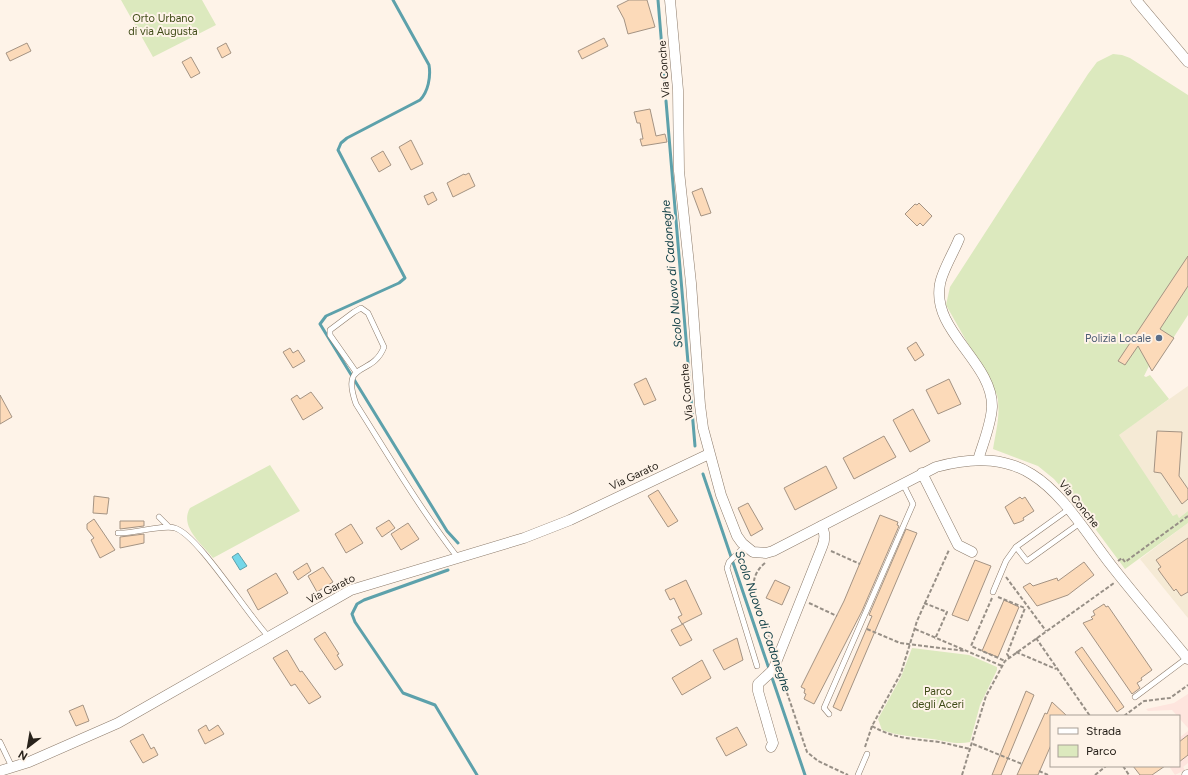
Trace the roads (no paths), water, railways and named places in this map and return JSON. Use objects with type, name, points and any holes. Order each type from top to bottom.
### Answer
[{"type":"street","name":"Via Conche","points":[[670,0],[678,90],[679,171],[691,283],[700,405],[709,454],[732,526],[737,536],[745,546],[753,552],[759,553],[773,551],[922,474],[948,464],[978,460],[1004,462],[1034,474],[1051,487],[1112,566],[1188,659]]},
{"type":"street","points":[[1136,0],[1188,62]]},
{"type":"street","points":[[960,239],[940,283],[939,300],[945,319],[987,384],[992,407],[986,435],[978,460]]},
{"type":"street","name":"Via Garato","points":[[0,771],[12,766],[29,762],[118,723],[351,590],[524,538],[570,520],[709,454]]},
{"type":"street","points":[[922,474],[958,545],[972,552]]},
{"type":"street","points":[[771,747],[773,743],[758,691],[758,684],[773,670],[822,548],[825,540],[824,530],[821,526]]},
{"type":"lane","points":[[356,372],[330,335],[330,330],[361,308],[368,313],[384,348],[375,362],[356,372],[352,379],[351,389],[356,404],[406,485],[438,532],[458,558]]},
{"type":"lane","points":[[829,714],[824,708],[913,504],[903,483]]},
{"type":"lane","points":[[993,594],[1006,561],[1016,547],[1069,509]]},
{"type":"lane","points":[[159,517],[168,526],[182,531],[191,538],[268,636]]},
{"type":"lane","points":[[1016,547],[1027,561],[1080,523]]},
{"type":"lane","points":[[118,534],[129,534],[168,526]]},
{"type":"lane","points":[[745,546],[729,562],[727,568],[757,666]]},
{"type":"lane","points":[[1135,697],[1188,659]]},
{"type":"lane","points":[[0,742],[12,766]]},
{"type":"lane","points":[[858,775],[866,754]]},
{"type":"water","points":[[238,553],[247,566],[240,570],[232,557]]},
{"type":"waterway","points":[[393,0],[429,65],[430,70],[427,89],[420,100],[347,138],[341,143],[338,150],[405,278],[399,283],[326,316],[320,324],[447,531],[458,543]]},
{"type":"waterway","name":"Scolo Nuovo di Cadoneghe","points":[[658,0],[665,85]]},
{"type":"waterway","name":"Scolo Nuovo di Cadoneghe","points":[[666,101],[695,446]]},
{"type":"waterway","name":"Scolo Nuovo di Cadoneghe","points":[[703,474],[805,775]]},
{"type":"waterway","points":[[448,570],[364,600],[357,604],[352,614],[355,622],[403,693],[435,705],[477,775]]},
{"type":"place","name":"Polizia Locale","points":[[1159,338]]},
{"type":"park label","name":"Orto Urbano di via Augusta","points":[[163,24]]},
{"type":"park label","name":"Parco degli Aceri","points":[[938,697]]}]
